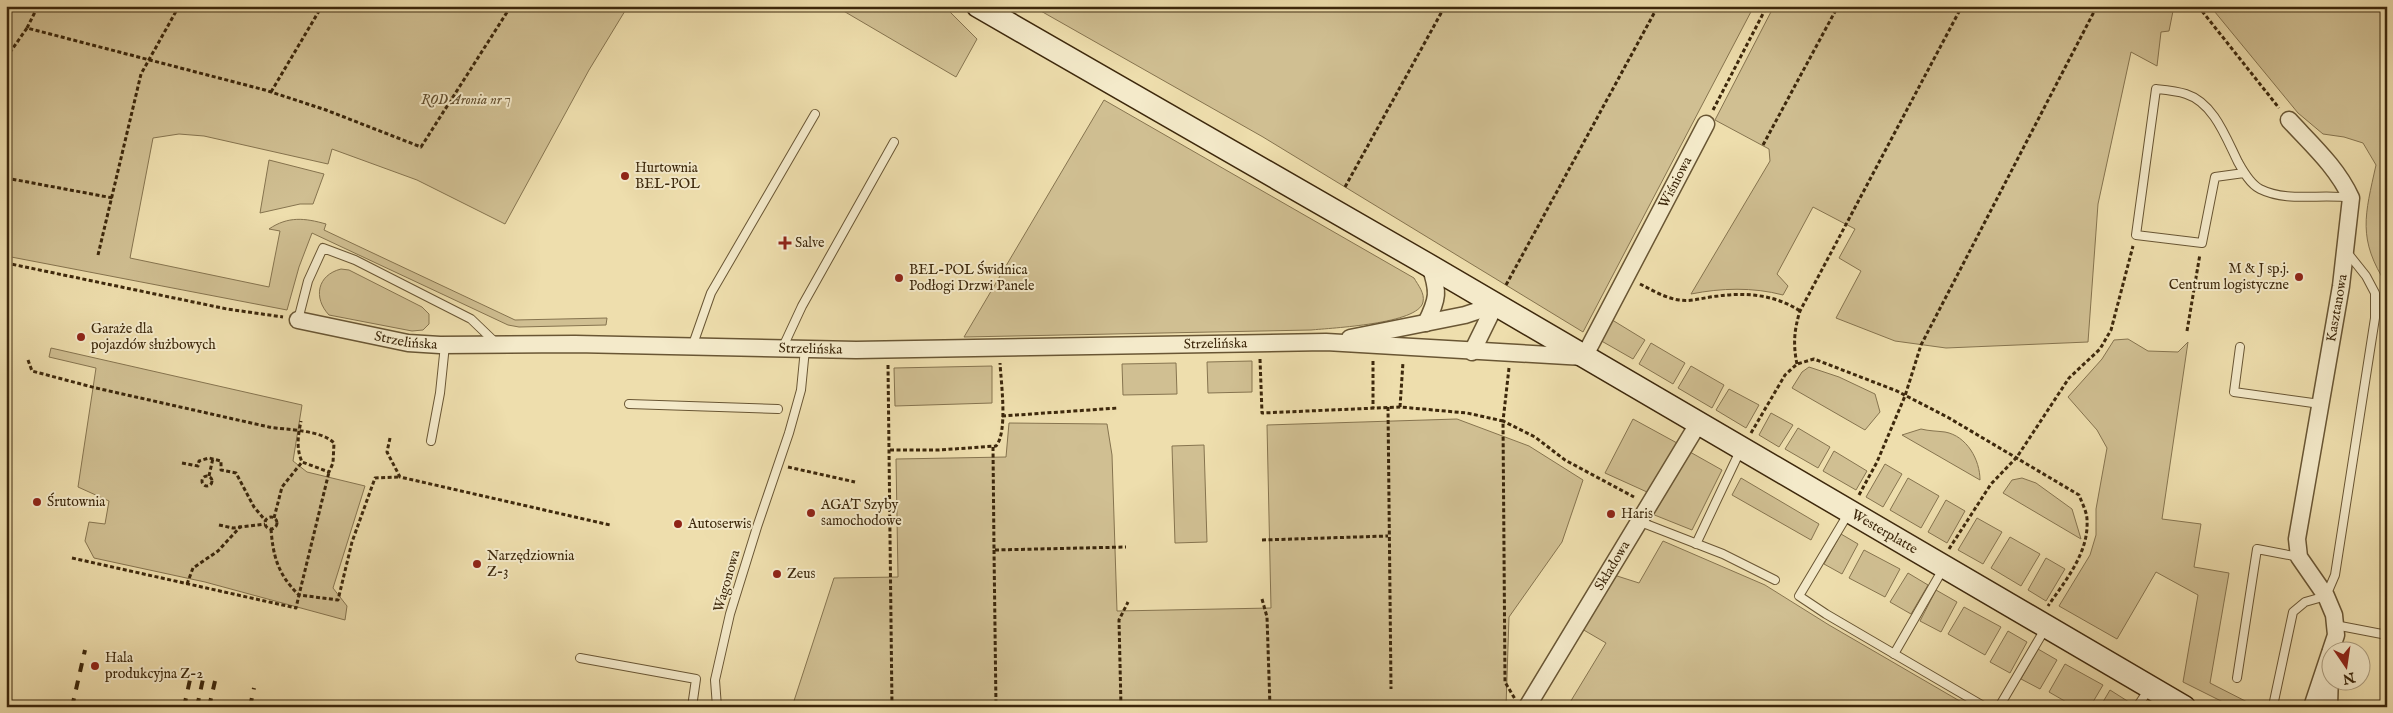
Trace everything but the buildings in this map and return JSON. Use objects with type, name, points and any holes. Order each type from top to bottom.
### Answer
[{"type":"main road","name":"Westerplatte","points":[[978,6],[1430,266],[2184,707]]},
{"type":"street","points":[[2289,120],[2328,162],[2345,184],[2351,198]]},
{"type":"street","name":"Wiśniowa","points":[[1584,357],[1706,124]]},
{"type":"street","name":"Kasztanowa","points":[[2298,557],[2297,539],[2346,251],[2351,198]]},
{"type":"street","points":[[1426,323],[1435,304],[1437,288],[1430,266]]},
{"type":"street","points":[[1472,352],[1495,305]]},
{"type":"street","name":"Strzelińska","points":[[1326,342],[1465,315],[1495,305]]},
{"type":"street","name":"Strzelińska","points":[[298,320],[408,343],[445,345],[498,344],[889,350],[1326,342],[1472,352],[1584,357]]},
{"type":"street","name":"Składowa","points":[[1527,707],[1698,424]]},
{"type":"street","points":[[2298,557],[2326,596],[2334,615],[2336,635],[2335,640]]},
{"type":"street","points":[[2312,707],[2320,684]]},
{"type":"street","points":[[2329,690],[2329,707]]},
{"type":"lane","points":[[2244,173],[2215,176],[2202,243],[2136,235],[2156,89],[2187,94],[2206,106],[2217,121],[2244,173],[2258,188],[2274,194],[2351,198]]},
{"type":"lane","points":[[692,347],[711,293],[815,114]]},
{"type":"lane","points":[[782,349],[802,306],[894,142]]},
{"type":"lane","points":[[298,320],[308,281],[323,248],[355,260],[471,319],[498,344]]},
{"type":"lane","points":[[2273,706],[2293,612],[2305,602],[2326,596],[2335,575],[2375,318],[2375,293],[2366,276],[2346,251]]},
{"type":"lane","points":[[431,441],[440,393],[445,345]]},
{"type":"lane","points":[[2240,347],[2234,392],[2320,404]]},
{"type":"lane","name":"Wagonowa","points":[[717,707],[715,680],[730,614],[801,390],[805,350]]},
{"type":"lane","points":[[628,404],[778,409]]},
{"type":"lane","points":[[1696,544],[1741,449]]},
{"type":"lane","points":[[1849,512],[1799,596],[1826,614],[1985,707]]},
{"type":"lane","points":[[1638,521],[1722,554],[1775,580]]},
{"type":"lane","points":[[2237,678],[2257,549],[2298,557]]},
{"type":"lane","points":[[1894,654],[1942,566]]},
{"type":"lane","points":[[1999,707],[2042,624]]},
{"type":"lane","points":[[2335,625],[2387,635]]},
{"type":"lane","points":[[580,658],[696,679],[692,707]]},
{"type":"lane","points":[[2137,707],[2150,687]]},
{"type":"path","points":[[6,58],[27,28],[38,6]]},
{"type":"path","points":[[98,255],[142,74],[147,60],[179,6]]},
{"type":"path","points":[[271,92],[322,6]]},
{"type":"path","points":[[27,28],[271,92],[326,110],[421,146],[510,6]]},
{"type":"path","points":[[1345,187],[1445,6]]},
{"type":"path","points":[[1506,285],[1658,6]]},
{"type":"path","points":[[1706,124],[1767,6]]},
{"type":"path","points":[[1763,146],[1838,6]]},
{"type":"path","points":[[1797,364],[1794,349],[1794,328],[1800,311],[1962,6]]},
{"type":"path","points":[[1849,512],[1877,462],[1906,396],[1921,345],[2097,6]]},
{"type":"path","points":[[2198,6],[2289,120]]},
{"type":"path","points":[[6,178],[113,198]]},
{"type":"path","points":[[1942,566],[1990,484],[2017,457],[2070,378],[2100,349],[2111,330],[2136,235]]},
{"type":"path","points":[[2187,331],[2202,243]]},
{"type":"path","points":[[6,263],[227,309],[298,320]]},
{"type":"path","points":[[1626,277],[1668,298],[1694,300],[1738,294],[1787,303],[1800,311]]},
{"type":"path","points":[[1260,343],[1262,413],[1400,407],[1467,413],[1503,421],[1535,437],[1565,460],[1648,504]]},
{"type":"path","points":[[1372,345],[1373,408]]},
{"type":"path","points":[[1400,407],[1404,347]]},
{"type":"path","points":[[890,450],[993,447],[1000,441],[1002,416],[999,348]]},
{"type":"path","points":[[889,350],[892,707]]},
{"type":"path","points":[[1741,449],[1785,375],[1797,364],[1814,359],[1906,396],[2017,457],[2079,495],[2087,519],[2086,543],[2042,624]]},
{"type":"path","points":[[28,360],[32,371],[96,388],[269,427],[323,435],[334,443],[332,463],[296,608],[72,558]]},
{"type":"path","points":[[1509,367],[1503,421],[1505,682],[1519,707]]},
{"type":"path","points":[[1388,407],[1391,689]]},
{"type":"path","points":[[1002,416],[1118,408]]},
{"type":"path","points":[[301,421],[297,441],[302,462]]},
{"type":"path","points":[[390,438],[387,452],[400,476]]},
{"type":"path","points":[[993,447],[996,707]]},
{"type":"path","points":[[182,463],[198,466],[203,458],[213,458],[221,461],[221,470],[236,473],[254,508],[271,528],[275,559],[287,584],[299,595],[338,600],[352,542],[375,478],[400,476],[610,525]]},
{"type":"path","points":[[209,476],[213,458]]},
{"type":"path","points":[[302,462],[329,472]]},
{"type":"path","points":[[271,528],[276,524],[274,518],[282,487],[302,462]]},
{"type":"path","points":[[778,465],[856,482]]},
{"type":"path","points":[[219,526],[242,526],[265,522],[268,517],[274,518]]},
{"type":"path","points":[[187,584],[193,568],[218,550],[242,526]]},
{"type":"path","points":[[1262,540],[1388,536]]},
{"type":"path","points":[[994,550],[1126,548]]},
{"type":"path","points":[[1262,599],[1267,617],[1270,707]]},
{"type":"path","points":[[1121,707],[1119,620],[1128,602]]},
{"type":"green space","name":"ROD Aronia nr 7","points":[[6,6],[628,6],[589,70],[505,224],[417,180],[332,149],[328,164],[204,136],[179,134],[153,138],[130,258],[269,287],[280,231],[269,229],[290,220],[311,220],[326,224],[324,230],[515,320],[607,318],[606,325],[519,327],[508,325],[312,233],[299,267],[287,310],[6,256]]},
{"type":"green space","points":[[835,6],[941,6],[948,10],[977,39],[956,77]]},
{"type":"green space","points":[[1032,6],[1754,6],[1583,332],[1263,137]]},
{"type":"green space","points":[[1774,6],[2174,6],[2169,31],[2161,32],[2157,66],[2131,52],[2098,204],[2088,342],[1946,348],[1895,341],[1836,318],[1861,271],[1839,258],[1855,229],[1813,207],[1777,274],[1788,286],[1783,295],[1772,292],[1737,289],[1691,294],[1770,161],[1769,149],[1715,120]]},
{"type":"green space","points":[[2210,6],[2387,6],[2387,285],[2377,269],[2367,240],[2367,213],[2376,165],[2363,143],[2344,137],[2323,134],[2298,113]]},
{"type":"green space","points":[[1104,100],[1414,278],[1422,292],[1423,302],[1418,309],[1391,320],[1311,330],[964,337]]},
{"type":"green space","points":[[269,160],[324,174],[313,204],[300,204],[260,213]]},
{"type":"green space","points":[[341,269],[349,270],[422,307],[429,314],[429,324],[423,330],[412,331],[329,315],[319,295],[320,288],[327,276]]},
{"type":"green space","points":[[1609,318],[1645,340],[1633,359],[1598,339]]},
{"type":"green space","points":[[2128,339],[2148,351],[2178,352],[2188,342],[2162,519],[2201,524],[2194,567],[2229,573],[2210,683],[2257,707],[2233,707],[2183,682],[2198,595],[2156,572],[2117,639],[2059,606],[2090,555],[2096,535],[2096,509],[2107,448],[2097,430],[2068,397],[2102,359],[2114,340]]},
{"type":"green space","points":[[1651,343],[1685,363],[1673,384],[1639,364]]},
{"type":"green space","points":[[51,348],[302,405],[293,461],[307,472],[365,486],[333,588],[347,606],[345,620],[205,582],[94,558],[85,541],[89,522],[105,524],[109,501],[78,487],[96,368],[49,357]]},
{"type":"green space","points":[[1252,361],[1252,392],[1208,393],[1207,362]]},
{"type":"green space","points":[[1176,363],[1177,394],[1123,395],[1122,364]]},
{"type":"green space","points":[[992,366],[992,403],[895,406],[894,368]]},
{"type":"green space","points":[[1691,366],[1724,385],[1712,408],[1678,388]]},
{"type":"green space","points":[[1809,367],[1839,377],[1875,394],[1880,412],[1865,430],[1792,388],[1802,372]]},
{"type":"green space","points":[[1729,389],[1759,405],[1746,428],[1716,410]]},
{"type":"green space","points":[[1771,413],[1793,425],[1779,447],[1759,435]]},
{"type":"green space","points":[[1457,419],[1529,446],[1583,480],[1562,542],[1509,617],[1506,707],[792,707],[834,578],[898,577],[896,459],[1006,457],[1009,423],[1107,424],[1112,455],[1117,611],[1271,608],[1267,425]]},
{"type":"green space","points":[[1633,419],[1677,443],[1647,492],[1605,473]]},
{"type":"green space","points":[[1798,428],[1830,447],[1818,468],[1785,449]]},
{"type":"green space","points":[[1921,429],[1945,432],[1960,438],[1975,457],[1980,480],[1902,435]]},
{"type":"green space","points":[[1204,445],[1207,542],[1175,543],[1172,446]]},
{"type":"green space","points":[[1834,451],[1867,471],[1856,490],[1823,471]]},
{"type":"green space","points":[[1690,452],[1722,470],[1692,530],[1652,514]]},
{"type":"green space","points":[[1885,464],[1902,474],[1883,507],[1866,497]]},
{"type":"green space","points":[[1741,478],[1819,524],[1811,540],[1732,495]]},
{"type":"green space","points":[[1908,478],[1939,496],[1921,528],[1890,510]]},
{"type":"green space","points":[[2022,478],[2036,483],[2072,509],[2081,539],[2003,493],[2012,480]]},
{"type":"green space","points":[[1946,500],[1965,511],[1947,543],[1928,532]]},
{"type":"green space","points":[[1977,518],[2002,532],[1983,564],[1958,550]]},
{"type":"green space","points":[[1841,534],[1858,544],[1842,574],[1824,564]]},
{"type":"green space","points":[[2010,537],[2040,554],[2021,586],[1991,568]]},
{"type":"green space","points":[[1663,541],[1765,585],[1829,625],[1970,707],[1573,707],[1569,704],[1606,643],[1582,629],[1614,575],[1639,583]]},
{"type":"green space","points":[[1864,550],[1900,569],[1885,597],[1849,578]]},
{"type":"green space","points":[[2046,558],[2065,569],[2046,601],[2028,590]]},
{"type":"green space","points":[[1908,573],[1928,585],[1911,614],[1890,602]]},
{"type":"green space","points":[[1936,590],[1957,602],[1941,632],[1920,621]]},
{"type":"green space","points":[[1964,607],[2001,627],[1985,655],[1948,634]]},
{"type":"green space","points":[[2008,631],[2027,642],[2010,673],[1990,662]]},
{"type":"green space","points":[[2038,649],[2057,660],[2040,689],[2021,679]]},
{"type":"green space","points":[[2065,664],[2103,685],[2090,707],[2075,707],[2049,692]]},
{"type":"green space","points":[[2110,690],[2129,702],[2127,707],[2100,707]]},
{"type":"railway","points":[[72,707],[85,650]]},
{"type":"railway","points":[[184,707],[191,675]]},
{"type":"railway","points":[[197,707],[203,679]]},
{"type":"railway","points":[[209,707],[215,681]]},
{"type":"railway","points":[[250,707],[254,688]]},
{"type":"place","name":"Hurtownia BEL-POL","points":[[625,176]]},
{"type":"place","name":"Salve","points":[[785,243]]},
{"type":"place","name":"M & J sp.j. Centrum logistyczne","points":[[2299,277]]},
{"type":"place","name":"BEL-POL Świdnica Podłogi Drzwi Panele","points":[[899,278]]},
{"type":"place","name":"Garaże dla pojazdów służbowych","points":[[81,337]]},
{"type":"place","name":"Śrutownia","points":[[37,502]]},
{"type":"place","name":"AGAT Szyby samochodowe","points":[[811,513]]},
{"type":"place","name":"Haris","points":[[1611,514]]},
{"type":"place","name":"Autoserwis","points":[[678,524]]},
{"type":"place","name":"Narzędziownia Z-3","points":[[477,564]]},
{"type":"place","name":"Zeus","points":[[777,574]]},
{"type":"place","name":"Hala produkcyjna Z-2","points":[[95,666]]}]
